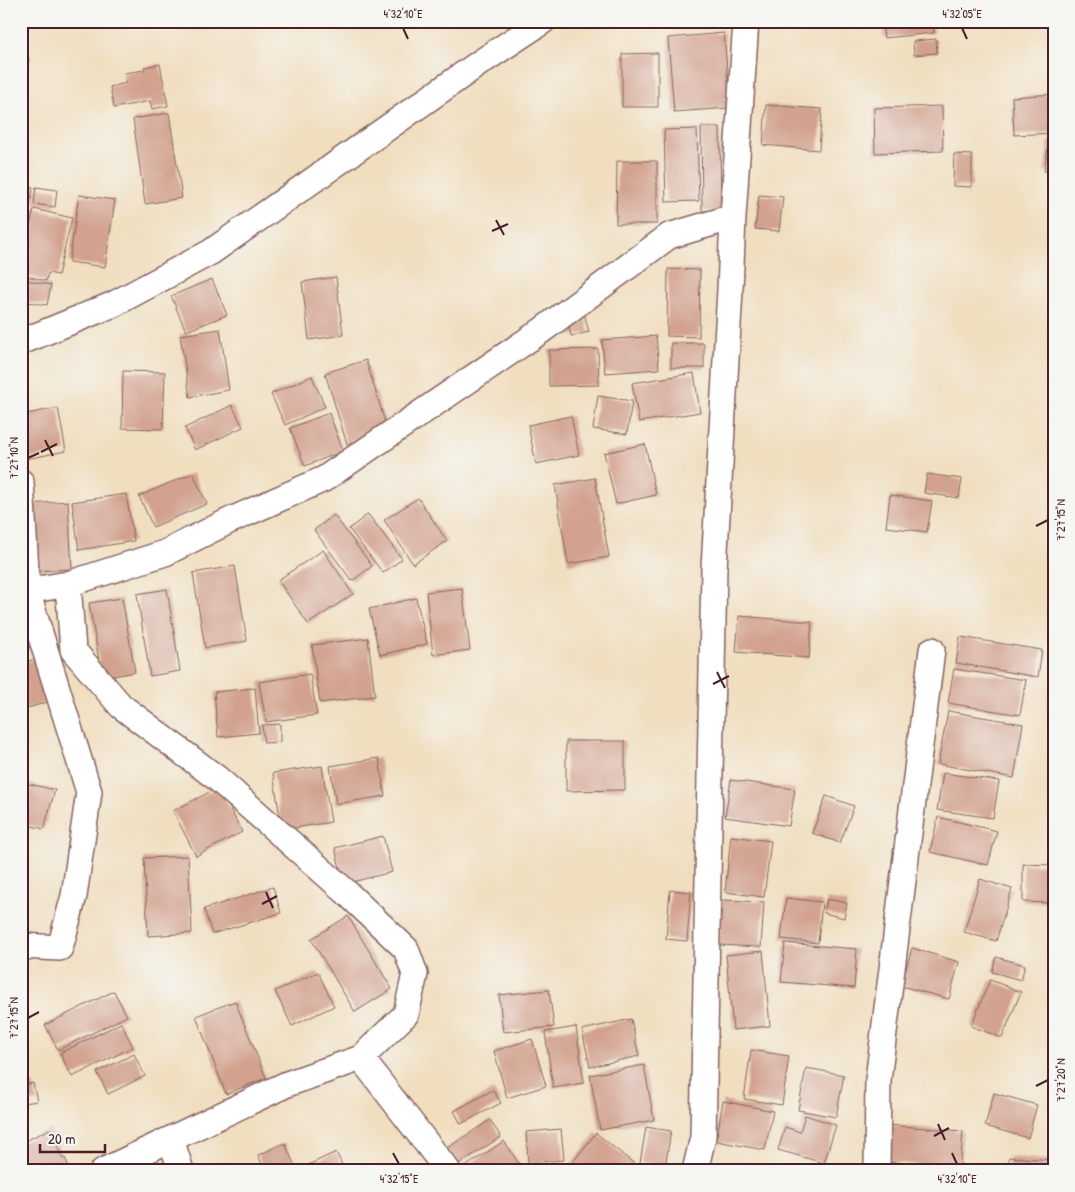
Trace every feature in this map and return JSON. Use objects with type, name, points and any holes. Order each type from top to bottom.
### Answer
[{"type":"street","points":[[21,342],[114,304],[211,252],[478,64],[544,21]]},
{"type":"street","points":[[695,1171],[703,1137],[714,568],[733,217],[746,21]]},
{"type":"street","points":[[27,590],[68,584],[165,553],[229,521],[324,479],[541,331],[669,236],[733,217]]},
{"type":"street","points":[[21,482],[27,590],[89,792],[74,896],[60,948],[21,946]]},
{"type":"street","points":[[68,584],[73,650],[120,706],[218,779],[345,891],[406,949],[415,974],[406,1014],[361,1058],[287,1084],[103,1171]]},
{"type":"street","points":[[877,1171],[878,1080],[932,650]]},
{"type":"street","points":[[361,1058],[448,1171]]},
{"type":"street","points":[[171,1139],[181,1171]]},
{"type":"building","points":[[28,21],[41,21],[41,25]]},
{"type":"building","points":[[782,21],[818,21],[818,24],[782,23]]},
{"type":"building","points":[[822,21],[861,21],[861,29],[822,28]]},
{"type":"building","points":[[882,21],[933,21],[934,33],[884,38]]},
{"type":"building","points":[[724,33],[730,108],[674,112],[668,38]]},
{"type":"building","points":[[936,39],[937,53],[914,55],[913,41]]},
{"type":"building","points":[[658,53],[658,107],[622,107],[622,54]]},
{"type":"building","points":[[21,56],[29,58],[22,96],[21,96]]},
{"type":"building","points":[[160,64],[168,106],[152,109],[150,101],[114,108],[110,87],[126,83],[124,73],[145,70],[144,67]]},
{"type":"building","points":[[1054,94],[1054,133],[1014,135],[1012,97]]},
{"type":"building","points":[[766,105],[822,109],[819,150],[763,145]]},
{"type":"building","points":[[942,106],[943,151],[875,153],[874,108]]},
{"type":"building","points":[[169,113],[182,198],[145,204],[133,119]]},
{"type":"building","points":[[701,127],[720,127],[721,211],[702,211]]},
{"type":"building","points":[[697,129],[699,201],[666,202],[664,130]]},
{"type":"building","points":[[1049,141],[1054,142],[1054,172],[1044,171]]},
{"type":"building","points":[[954,154],[972,155],[972,187],[953,186]]},
{"type":"building","points":[[617,161],[657,161],[657,224],[616,224]]},
{"type":"building","points":[[21,185],[33,187],[29,212],[21,210]]},
{"type":"building","points":[[36,187],[57,190],[55,207],[34,204]]},
{"type":"building","points":[[79,195],[115,200],[105,267],[69,262]]},
{"type":"building","points":[[759,195],[783,197],[779,231],[755,229]]},
{"type":"building","points":[[34,209],[72,218],[58,275],[48,273],[46,281],[27,276],[28,268],[21,266]]},
{"type":"building","points":[[668,269],[700,270],[699,337],[667,336]]},
{"type":"building","points":[[336,277],[343,335],[309,340],[302,282]]},
{"type":"building","points":[[21,279],[51,285],[47,305],[21,301]]},
{"type":"building","points":[[212,279],[227,315],[186,331],[171,296]]},
{"type":"building","points":[[584,313],[589,332],[571,336],[567,317]]},
{"type":"building","points":[[220,329],[229,390],[190,397],[180,335]]},
{"type":"building","points":[[656,336],[659,369],[605,373],[602,340]]},
{"type":"building","points":[[671,343],[704,343],[704,368],[671,368]]},
{"type":"building","points":[[598,349],[599,385],[549,386],[549,350]]},
{"type":"building","points":[[366,360],[388,432],[347,444],[325,373]]},
{"type":"building","points":[[123,371],[165,372],[163,429],[122,428]]},
{"type":"building","points":[[694,373],[700,412],[639,422],[632,383]]},
{"type":"building","points":[[312,376],[325,407],[285,425],[271,394]]},
{"type":"building","points":[[598,396],[632,401],[627,434],[593,429]]},
{"type":"building","points":[[232,405],[243,427],[195,450],[185,428]]},
{"type":"building","points":[[58,408],[66,451],[26,459],[21,435],[21,415]]},
{"type":"building","points":[[329,413],[343,451],[305,466],[290,428]]},
{"type":"building","points":[[571,416],[579,455],[536,464],[528,425]]},
{"type":"building","points":[[645,444],[656,495],[616,504],[604,453]]},
{"type":"building","points":[[193,473],[207,504],[153,527],[139,496]]},
{"type":"building","points":[[927,474],[962,479],[959,498],[924,493]]},
{"type":"building","points":[[595,478],[609,557],[568,564],[555,485]]},
{"type":"building","points":[[126,494],[134,541],[79,550],[72,502]]},
{"type":"building","points":[[890,495],[932,501],[927,532],[886,527]]},
{"type":"building","points":[[418,498],[447,541],[413,564],[384,520]]},
{"type":"building","points":[[68,501],[72,569],[34,571],[30,504]]},
{"type":"building","points":[[368,514],[402,559],[383,573],[349,529]]},
{"type":"building","points":[[334,515],[372,566],[352,581],[314,530]]},
{"type":"building","points":[[323,550],[353,594],[308,624],[278,580]]},
{"type":"building","points":[[235,566],[247,641],[205,648],[193,573]]},
{"type":"building","points":[[462,588],[470,650],[433,655],[426,592]]},
{"type":"building","points":[[167,589],[180,671],[150,676],[137,594]]},
{"type":"building","points":[[122,598],[135,672],[102,678],[89,603]]},
{"type":"building","points":[[416,598],[427,644],[380,655],[369,609]]},
{"type":"building","points":[[21,613],[31,647],[21,650]]},
{"type":"building","points":[[739,616],[812,622],[809,658],[736,652]]},
{"type":"building","points":[[960,637],[1042,650],[1038,677],[956,663]]},
{"type":"building","points":[[368,638],[375,696],[320,703],[312,645]]},
{"type":"building","points":[[36,659],[48,702],[21,710],[21,663]]},
{"type":"building","points":[[954,669],[1026,680],[1020,715],[948,703]]},
{"type":"building","points":[[310,674],[317,715],[266,722],[259,682]]},
{"type":"building","points":[[255,688],[259,733],[218,737],[214,692]]},
{"type":"building","points":[[948,711],[1023,724],[1014,778],[938,764]]},
{"type":"building","points":[[280,724],[280,742],[264,743],[262,725]]},
{"type":"building","points":[[566,741],[625,741],[625,790],[566,791]]},
{"type":"building","points":[[379,758],[385,796],[336,804],[330,766]]},
{"type":"building","points":[[322,766],[331,822],[282,830],[273,773]]},
{"type":"building","points":[[943,773],[999,781],[993,818],[937,810]]},
{"type":"building","points":[[731,780],[795,789],[789,826],[725,817]]},
{"type":"building","points":[[21,782],[55,790],[44,829],[21,823]]},
{"type":"building","points":[[219,787],[242,832],[196,856],[173,811]]},
{"type":"building","points":[[826,796],[854,806],[840,843],[812,833]]},
{"type":"building","points":[[938,817],[997,831],[988,865],[930,852]]},
{"type":"building","points":[[383,836],[392,872],[344,884],[335,848]]},
{"type":"building","points":[[731,836],[771,841],[764,897],[725,892]]},
{"type":"building","points":[[188,856],[192,933],[148,936],[144,858]]},
{"type":"building","points":[[1023,864],[1054,865],[1054,903],[1023,902]]},
{"type":"building","points":[[980,879],[1012,889],[996,941],[964,932]]},
{"type":"building","points":[[273,887],[281,913],[212,934],[204,909]]},
{"type":"building","points":[[670,890],[691,892],[687,941],[666,939]]},
{"type":"building","points":[[786,898],[822,902],[818,943],[781,939]]},
{"type":"building","points":[[827,899],[847,903],[844,918],[824,913]]},
{"type":"building","points":[[722,900],[764,902],[761,947],[719,945]]},
{"type":"building","points":[[348,916],[392,989],[355,1012],[311,939]]},
{"type":"building","points":[[785,943],[857,949],[854,988],[781,982]]},
{"type":"building","points":[[912,948],[959,962],[949,999],[901,986]]},
{"type":"building","points":[[763,951],[770,1026],[733,1030],[726,955]]},
{"type":"building","points":[[996,957],[1025,965],[1021,980],[992,972]]},
{"type":"building","points":[[318,972],[334,1006],[292,1026],[275,991]]},
{"type":"building","points":[[990,980],[1021,992],[1002,1038],[971,1026]]},
{"type":"building","points":[[549,990],[554,1027],[503,1032],[499,995]]},
{"type":"building","points":[[114,991],[127,1016],[58,1050],[45,1025]]},
{"type":"building","points":[[235,1001],[266,1078],[226,1094],[196,1016]]},
{"type":"building","points":[[631,1019],[639,1056],[590,1067],[582,1030]]},
{"type":"building","points":[[121,1023],[133,1047],[72,1077],[60,1053]]},
{"type":"building","points":[[576,1027],[584,1083],[553,1088],[545,1032]]},
{"type":"building","points":[[532,1039],[546,1086],[507,1098],[494,1051]]},
{"type":"building","points":[[751,1050],[789,1056],[782,1105],[744,1099]]},
{"type":"building","points":[[134,1054],[145,1076],[108,1094],[97,1072]]},
{"type":"building","points":[[644,1065],[654,1120],[600,1130],[590,1075]]},
{"type":"building","points":[[806,1068],[844,1075],[836,1117],[798,1110]]},
{"type":"building","points":[[33,1083],[37,1101],[25,1103],[21,1086]]},
{"type":"building","points":[[493,1090],[501,1103],[461,1124],[454,1111]]},
{"type":"building","points":[[994,1093],[1037,1105],[1028,1138],[985,1126]]},
{"type":"building","points":[[723,1101],[773,1111],[765,1150],[716,1141]]},
{"type":"building","points":[[805,1115],[836,1125],[824,1163],[778,1150],[785,1127],[800,1132]]},
{"type":"building","points":[[490,1120],[501,1137],[449,1170],[438,1154]]},
{"type":"building","points":[[888,1125],[963,1131],[960,1168],[885,1162]]},
{"type":"building","points":[[646,1127],[671,1131],[665,1167],[640,1163]]},
{"type":"building","points":[[50,1129],[63,1159],[65,1158],[70,1169],[67,1171],[21,1171],[21,1143]]},
{"type":"building","points":[[561,1129],[564,1160],[528,1163],[526,1132]]},
{"type":"building","points":[[596,1133],[643,1171],[580,1171],[571,1164]]},
{"type":"building","points":[[504,1141],[524,1171],[459,1171]]},
{"type":"building","points":[[285,1143],[297,1171],[265,1171],[258,1155]]},
{"type":"building","points":[[336,1152],[345,1171],[309,1171],[306,1166]]},
{"type":"building","points":[[1009,1157],[1054,1160],[1054,1171],[1008,1171]]}]
